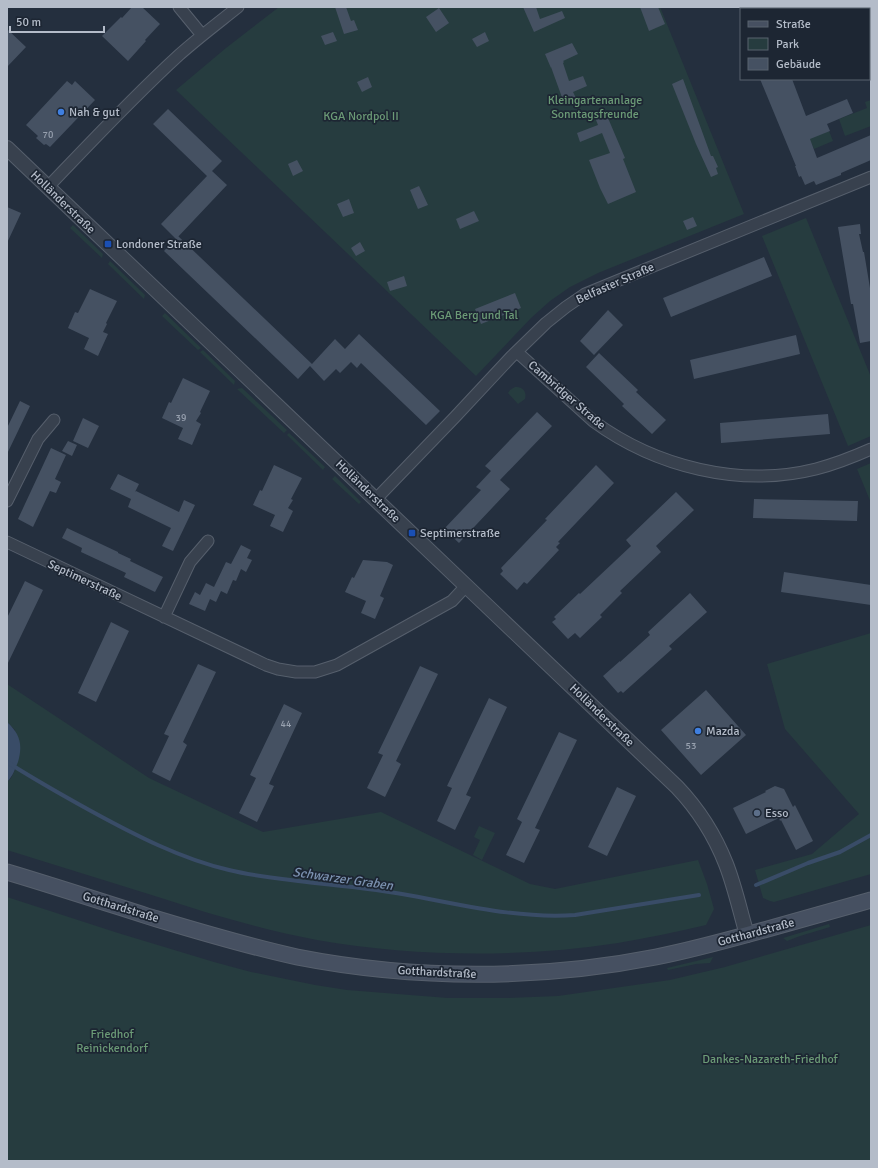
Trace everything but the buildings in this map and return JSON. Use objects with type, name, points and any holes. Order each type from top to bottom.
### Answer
[{"type":"main road","name":"Gotthardstraße","points":[[7,872],[241,944],[298,957],[356,966],[430,973],[510,974],[602,966],[656,957],[747,935],[871,900]]},
{"type":"street","points":[[179,7],[202,35]]},
{"type":"street","points":[[48,187],[123,109],[202,35],[238,7]]},
{"type":"street","name":"Holländerstraße","points":[[7,148],[685,795],[710,831],[726,864],[747,935]]},
{"type":"street","name":"Belfaster Straße","points":[[376,500],[546,323],[585,294],[871,177]]},
{"type":"street","name":"Cambridger Straße","points":[[517,352],[602,428],[644,452],[693,468],[744,475],[767,476],[794,473],[831,465],[871,449]]},
{"type":"street","points":[[7,501],[38,439],[54,420]]},
{"type":"street","points":[[164,617],[190,562],[208,541]]},
{"type":"street","name":"Septimerstraße","points":[[7,542],[266,665],[296,672],[315,672],[337,665],[452,600],[466,586]]},
{"type":"green space","points":[[279,7],[660,7],[744,214],[598,273],[570,287],[550,301],[531,318],[476,376],[176,90],[226,48]]},
{"type":"green space","points":[[871,100],[871,126],[845,136],[839,119],[867,108],[865,102]]},
{"type":"green space","points":[[829,131],[833,141],[814,149],[809,138]]},
{"type":"green space","points":[[806,218],[871,377],[871,436],[848,446],[762,236]]},
{"type":"green space","points":[[73,225],[103,254],[102,258],[70,228]]},
{"type":"green space","points":[[110,261],[145,295],[144,299],[108,264]]},
{"type":"green space","points":[[165,313],[201,348],[198,350],[162,316]]},
{"type":"green space","points":[[203,350],[235,381],[234,385],[200,352]]},
{"type":"green space","points":[[515,387],[520,387],[524,390],[525,394],[525,399],[518,404],[508,393]]},
{"type":"green space","points":[[242,388],[287,430],[284,433],[237,389]]},
{"type":"green space","points":[[289,433],[325,467],[323,470],[287,435]]},
{"type":"green space","points":[[871,463],[871,503],[857,469]]},
{"type":"green space","points":[[335,476],[361,502],[359,504],[332,479]]},
{"type":"green space","points":[[871,633],[871,874],[774,902],[770,901],[763,898],[755,870],[812,854],[859,814],[785,729],[767,664]]},
{"type":"green space","points":[[7,684],[149,778],[263,832],[381,812],[530,884],[555,889],[698,860],[714,909],[706,925],[629,941],[581,948],[468,954],[392,950],[317,940],[237,921],[7,850],[7,782],[11,778],[16,768],[15,730],[7,722]]},
{"type":"green space","points":[[479,826],[495,833],[482,860],[473,855],[480,840],[474,837]]},
{"type":"green space","name":"Dankes-Nazareth-Friedhof","points":[[7,897],[118,933],[251,972],[347,990],[448,998],[558,996],[670,980],[725,967],[871,925],[871,1161],[7,1161]]},
{"type":"green space","points":[[829,924],[830,927],[787,941],[783,938]]},
{"type":"green space","points":[[713,957],[710,963],[696,964],[668,970],[667,968]]},
{"type":"water","points":[[7,722],[18,735],[20,750],[16,767],[7,782]]},
{"type":"waterway","name":"Schwarzer Graben","points":[[7,762],[69,799],[140,837],[175,853],[211,865],[240,872],[272,878],[402,894],[488,910],[531,915],[575,915],[699,895]]},
{"type":"waterway","name":"Schwarzer Graben","points":[[756,885],[808,863],[840,852],[871,835]]},
{"type":"place","name":"Nah & gut","points":[[61,112]]},
{"type":"place","name":"Londoner Straße","points":[[108,244]]},
{"type":"place","name":"Septimerstraße","points":[[412,533]]},
{"type":"place","name":"Mazda","points":[[698,731]]},
{"type":"place","name":"Esso","points":[[757,813]]},
{"type":"park label","name":"Kleingartenanlage Sonntagsfreunde","points":[[595,107]]},
{"type":"park label","name":"KGA Nordpol II","points":[[361,116]]},
{"type":"park label","name":"KGA Berg und Tal","points":[[474,315]]},
{"type":"park label","name":"Friedhof Reinickendorf","points":[[112,1041]]}]
